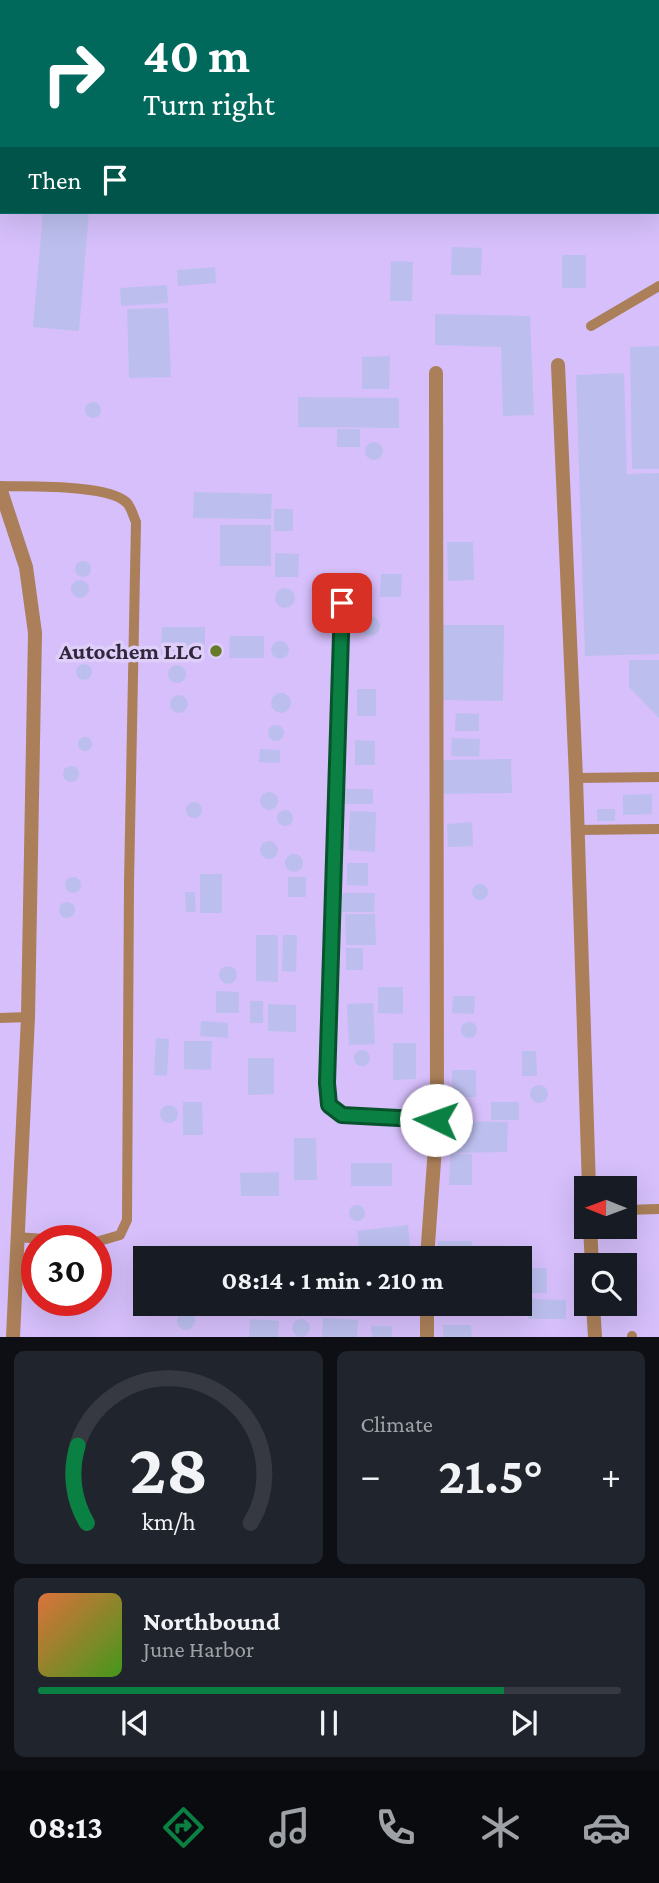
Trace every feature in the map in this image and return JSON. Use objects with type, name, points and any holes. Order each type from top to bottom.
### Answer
[{"type":"street","points":[[558,366],[578,830],[589,1176]]},
{"type":"street","points":[[427,1246],[436,1120],[436,373]]},
{"type":"street","points":[[0,487],[26,567],[35,633],[28,1017],[13,1337]]},
{"type":"street","points":[[342,603],[327,1070],[329,1105],[342,1115],[436,1120]]},
{"type":"street","points":[[427,1316],[427,1337]]},
{"type":"street","points":[[594,1316],[595,1337]]},
{"type":"lane","points":[[591,327],[659,286]]},
{"type":"lane","points":[[0,487],[87,489],[113,494],[128,503],[136,522],[129,869],[127,1220],[120,1235],[112,1237]]},
{"type":"lane","points":[[576,778],[659,777]]},
{"type":"lane","points":[[578,830],[659,829]]},
{"type":"lane","points":[[0,1018],[28,1017]]},
{"type":"lane","points":[[637,1210],[659,1209]]},
{"type":"lane","points":[[16,1237],[21,1237]]},
{"type":"shaded area","points":[[0,214],[659,214],[659,1337],[0,1337]]},
{"type":"building","points":[[43,214],[89,214],[79,331],[33,327]]},
{"type":"building","points":[[452,247],[482,248],[481,275],[451,275]]},
{"type":"building","points":[[562,255],[586,255],[586,288],[562,288]]},
{"type":"building","points":[[391,261],[413,262],[412,301],[390,301]]},
{"type":"building","points":[[215,267],[216,283],[178,286],[177,270]]},
{"type":"building","points":[[167,285],[168,303],[121,306],[120,288]]},
{"type":"building","points":[[168,308],[171,377],[129,378],[127,309]]},
{"type":"building","points":[[435,314],[530,316],[534,415],[503,416],[501,347],[435,345]]},
{"type":"building","points":[[659,346],[659,469],[632,469],[630,347]]},
{"type":"building","points":[[390,356],[389,389],[362,389],[362,357]]},
{"type":"building","points":[[624,373],[627,474],[659,473],[659,654],[585,656],[576,375]]},
{"type":"building","points":[[298,397],[399,398],[399,428],[298,427]]},
{"type":"building","points":[[93,402],[99,404],[99,416],[93,418],[87,416],[85,410],[87,404]]},
{"type":"building","points":[[337,429],[360,429],[360,447],[337,447]]},
{"type":"building","points":[[374,442],[380,445],[383,451],[380,457],[374,460],[368,457],[365,451],[368,445]]},
{"type":"building","points":[[194,492],[272,494],[271,519],[193,518]]},
{"type":"building","points":[[274,509],[293,509],[293,531],[274,531]]},
{"type":"building","points":[[220,525],[271,525],[271,566],[220,566]]},
{"type":"building","points":[[447,542],[473,542],[474,580],[448,581]]},
{"type":"building","points":[[275,553],[299,554],[298,577],[275,577]]},
{"type":"building","points":[[83,561],[89,563],[89,575],[83,577],[77,575],[75,569],[77,563]]},
{"type":"building","points":[[381,574],[402,574],[401,597],[380,597]]},
{"type":"building","points":[[80,580],[86,583],[89,589],[86,595],[80,598],[74,595],[71,589],[74,583]]},
{"type":"building","points":[[285,588],[292,591],[295,598],[292,605],[285,608],[278,605],[275,598],[278,591]]},
{"type":"building","points":[[370,616],[377,619],[380,626],[377,633],[370,636],[363,633],[360,626],[363,619]]},
{"type":"building","points":[[438,625],[504,625],[503,701],[438,700]]},
{"type":"building","points":[[162,627],[205,627],[205,655],[161,655]]},
{"type":"building","points":[[230,636],[264,636],[264,658],[229,658]]},
{"type":"building","points":[[280,641],[286,644],[289,650],[286,656],[280,659],[274,656],[271,650],[274,644]]},
{"type":"building","points":[[629,660],[659,660],[659,718],[629,687]]},
{"type":"building","points":[[84,664],[90,666],[90,678],[84,680],[78,678],[76,672],[78,666]]},
{"type":"building","points":[[177,665],[185,670],[186,674],[181,682],[177,683],[169,678],[168,674],[173,666]]},
{"type":"building","points":[[357,689],[376,689],[376,716],[357,716]]},
{"type":"building","points":[[281,693],[288,696],[291,703],[288,710],[281,713],[274,710],[271,703],[274,696]]},
{"type":"building","points":[[179,695],[185,698],[188,704],[185,710],[179,713],[173,710],[170,704],[173,698]]},
{"type":"building","points":[[456,713],[479,714],[479,731],[455,731]]},
{"type":"building","points":[[273,725],[279,725],[284,733],[282,739],[273,741],[268,736],[268,730]]},
{"type":"building","points":[[82,737],[88,737],[92,744],[88,751],[82,751],[78,747],[78,741]]},
{"type":"building","points":[[452,738],[480,739],[479,757],[451,756]]},
{"type":"building","points":[[355,740],[375,741],[375,765],[355,765]]},
{"type":"building","points":[[260,749],[280,750],[280,763],[259,762]]},
{"type":"building","points":[[511,759],[512,793],[443,794],[442,760]]},
{"type":"building","points":[[68,766],[74,766],[79,774],[77,780],[68,782],[63,777],[63,771]]},
{"type":"building","points":[[343,789],[373,789],[373,804],[343,804]]},
{"type":"building","points":[[269,792],[275,795],[278,801],[275,807],[269,810],[263,807],[260,801],[263,795]]},
{"type":"building","points":[[652,794],[652,814],[623,815],[623,795]]},
{"type":"building","points":[[194,802],[202,810],[194,818],[186,810]]},
{"type":"building","points":[[597,809],[615,809],[615,821],[597,821]]},
{"type":"building","points":[[282,810],[288,810],[293,818],[291,824],[282,826],[277,821],[277,815]]},
{"type":"building","points":[[350,811],[376,812],[375,852],[348,850]]},
{"type":"building","points":[[472,822],[473,846],[448,847],[447,824]]},
{"type":"building","points":[[269,841],[275,844],[278,850],[275,856],[269,859],[263,856],[260,850],[263,844]]},
{"type":"building","points":[[294,854],[300,857],[303,863],[300,869],[294,872],[288,869],[285,863],[288,857]]},
{"type":"building","points":[[347,863],[368,863],[368,886],[347,885]]},
{"type":"building","points":[[200,874],[222,874],[222,913],[200,913]]},
{"type":"building","points":[[70,877],[76,877],[81,885],[79,891],[70,893],[65,888],[65,882]]},
{"type":"building","points":[[288,877],[306,877],[306,897],[288,897]]},
{"type":"building","points":[[477,884],[483,884],[488,892],[486,898],[477,900],[472,895],[472,889]]},
{"type":"building","points":[[185,892],[195,892],[196,912],[186,912]]},
{"type":"building","points":[[342,893],[375,893],[374,912],[342,912]]},
{"type":"building","points":[[67,902],[73,904],[73,916],[67,918],[61,916],[59,910],[61,904]]},
{"type":"building","points":[[345,914],[375,914],[376,945],[346,945]]},
{"type":"building","points":[[256,935],[278,935],[278,982],[256,981]]},
{"type":"building","points":[[283,935],[297,935],[296,972],[282,971]]},
{"type":"building","points":[[346,948],[363,948],[363,970],[346,970]]},
{"type":"building","points":[[228,966],[234,969],[237,975],[234,981],[228,984],[222,981],[219,975],[222,969]]},
{"type":"building","points":[[378,987],[403,987],[403,1014],[378,1013]]},
{"type":"building","points":[[216,991],[239,992],[239,1013],[216,1013]]},
{"type":"building","points":[[453,996],[475,996],[474,1014],[452,1013]]},
{"type":"building","points":[[250,1001],[263,1001],[263,1023],[250,1023]]},
{"type":"building","points":[[373,1003],[375,1044],[349,1045],[347,1004]]},
{"type":"building","points":[[268,1004],[296,1005],[296,1032],[268,1031]]},
{"type":"building","points":[[201,1021],[228,1023],[228,1038],[200,1036]]},
{"type":"building","points":[[466,1022],[472,1022],[477,1030],[475,1036],[466,1038],[461,1033],[461,1027]]},
{"type":"building","points":[[156,1038],[169,1039],[167,1076],[154,1075]]},
{"type":"building","points":[[184,1041],[212,1041],[211,1070],[184,1069]]},
{"type":"building","points":[[393,1043],[416,1043],[416,1079],[393,1080]]},
{"type":"building","points":[[362,1050],[368,1052],[368,1064],[362,1066],[356,1064],[354,1058],[356,1052]]},
{"type":"building","points":[[522,1051],[536,1051],[537,1076],[522,1076]]},
{"type":"building","points":[[248,1058],[274,1058],[274,1094],[248,1095]]},
{"type":"building","points":[[452,1070],[476,1070],[476,1097],[452,1097]]},
{"type":"building","points":[[539,1085],[545,1088],[548,1094],[545,1100],[539,1103],[533,1100],[530,1094],[533,1088]]},
{"type":"building","points":[[183,1102],[202,1102],[203,1135],[183,1135]]},
{"type":"building","points":[[491,1102],[519,1102],[519,1120],[491,1120]]},
{"type":"building","points":[[169,1105],[175,1108],[178,1114],[175,1120],[169,1123],[163,1120],[160,1114],[163,1108]]},
{"type":"building","points":[[451,1121],[508,1122],[507,1152],[450,1153]]},
{"type":"building","points":[[294,1138],[316,1138],[317,1180],[294,1180]]},
{"type":"building","points":[[450,1154],[472,1154],[472,1185],[449,1185]]},
{"type":"building","points":[[351,1163],[392,1163],[392,1186],[351,1186]]},
{"type":"building","points":[[279,1172],[279,1196],[241,1196],[240,1173]]},
{"type":"building","points":[[357,1205],[363,1207],[363,1219],[357,1221],[351,1219],[349,1213],[351,1207]]},
{"type":"building","points":[[408,1225],[410,1246],[359,1246],[357,1231]]},
{"type":"building","points":[[438,1241],[472,1241],[472,1246],[438,1246]]},
{"type":"building","points":[[532,1268],[547,1268],[547,1293],[532,1293]]},
{"type":"building","points":[[532,1299],[566,1300],[566,1319],[528,1319],[528,1316],[532,1316]]},
{"type":"building","points":[[179,1316],[194,1318],[192,1327],[186,1330],[180,1327],[177,1321]]},
{"type":"building","points":[[323,1318],[358,1320],[357,1337],[322,1337]]},
{"type":"building","points":[[250,1319],[279,1321],[278,1337],[249,1337]]},
{"type":"building","points":[[301,1319],[307,1322],[310,1328],[307,1334],[301,1337],[295,1334],[292,1328],[295,1322]]},
{"type":"building","points":[[443,1325],[471,1325],[472,1337],[443,1337]]},
{"type":"building","points":[[371,1326],[392,1326],[392,1337],[372,1337]]},
{"type":"place","name":"Autochem LLC","points":[[216,651]]},
{"type":"route","points":[[342,603],[327,1083],[329,1105],[342,1115],[436,1120]]}]
